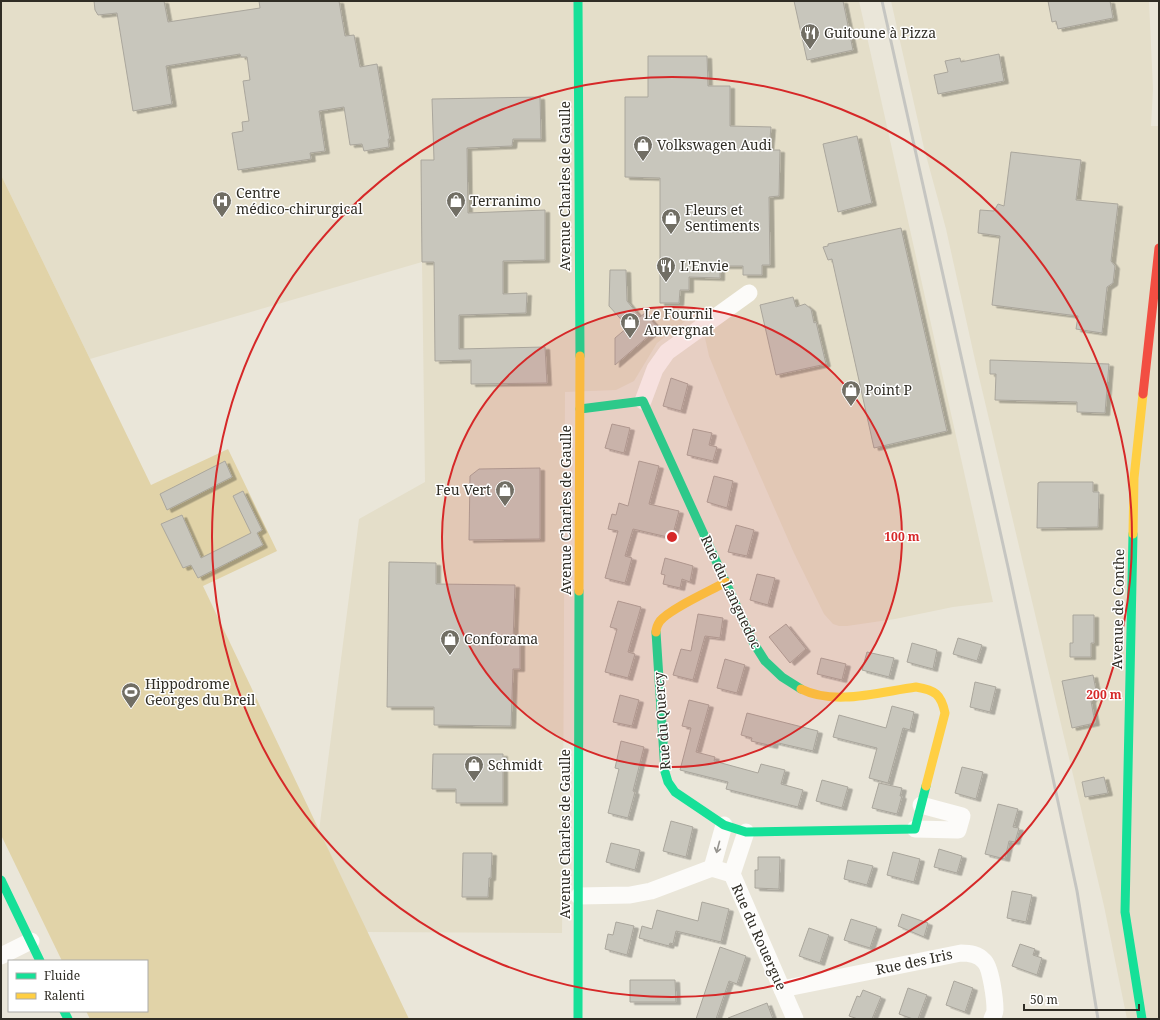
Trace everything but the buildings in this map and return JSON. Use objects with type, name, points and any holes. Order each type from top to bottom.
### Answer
[{"type":"street","name":"Avenue Charles de Gaulle","points":[[578,1],[580,409],[578,1019]]},
{"type":"street","name":"Avenue de Conthe","points":[[1142,1019],[1125,912],[1134,478],[1158,276],[1159,248]]},
{"type":"street","points":[[580,409],[643,401],[655,369],[667,352],[749,294]]},
{"type":"street","name":"Rue du Languedoc","points":[[643,401],[753,642],[765,661],[782,677],[802,690],[822,696],[842,698],[916,687],[928,688],[937,693],[943,702],[945,713],[914,829]]},
{"type":"street","name":"Rue du Quercy","points":[[724,825],[675,792],[668,782],[665,772],[656,629],[660,621],[669,612],[726,582]]},
{"type":"street","points":[[712,868],[724,825],[746,832],[914,829],[958,830],[962,816],[921,805]]},
{"type":"street","name":"Rue du Rouergue","points":[[746,832],[732,874],[795,1019]]},
{"type":"street","points":[[579,896],[630,895],[651,891],[712,868],[732,874]]},
{"type":"street","points":[[1,880],[40,960]]},
{"type":"street","points":[[1,956],[31,941]]},
{"type":"street","name":"Rue des Iris","points":[[782,989],[961,953],[970,953],[979,956],[986,962],[990,969],[995,1010],[992,1019]]},
{"type":"shaded area","points":[[1,1],[859,1],[993,602],[953,607],[895,619],[847,626],[833,624],[824,614],[794,553],[727,400],[709,356],[705,338],[693,315],[657,343],[634,381],[616,390],[565,392],[562,933],[367,932],[319,831],[359,519],[425,482],[422,262],[90,359],[1,175]]},
{"type":"shaded area","points":[[891,1],[1149,1],[1153,89],[1151,126],[1159,126],[1159,1019],[1127,1019],[1104,906],[975,360],[946,229],[924,148]]},
{"type":"shaded area","name":"Hippodrome Georges du Breil","points":[[1,175],[151,485],[228,449],[277,551],[203,586],[409,1019],[90,1019],[86,1012],[148,1012],[148,960],[62,960],[1,835]]},
{"type":"railway","points":[[882,1],[1008,567],[1077,891],[1098,1019]]},
{"type":"traffic: fast","points":[[578,1],[580,356]]},
{"type":"traffic: fast","points":[[580,409],[643,401],[753,642],[765,661],[782,677],[801,689]]},
{"type":"traffic: fast","points":[[1133,534],[1125,912],[1142,1019]]},
{"type":"traffic: fast","points":[[578,1019],[579,591]]},
{"type":"traffic: fast","points":[[656,632],[665,772],[668,782],[675,792],[724,825],[746,832],[915,829],[926,786]]},
{"type":"traffic: fast","points":[[1,880],[40,960]]},
{"type":"traffic: fast","points":[[64,1012],[68,1019]]},
{"type":"traffic: slow","points":[[579,591],[580,356]]},
{"type":"traffic: slow","points":[[1133,534],[1134,478],[1143,394]]},
{"type":"traffic: slow","points":[[656,632],[657,626],[665,616],[691,600],[726,582]]},
{"type":"traffic: slow","points":[[801,689],[828,697],[857,696],[916,687],[936,694],[941,701],[945,713],[926,786]]},
{"type":"traffic: jam","points":[[1143,394],[1159,248]]},
{"type":"place","name":"Guitoune à Pizza","points":[[810,50]]},
{"type":"place","name":"Volkswagen Audi","points":[[643,162]]},
{"type":"place","name":"Centre médico-chirurgical","points":[[222,218]]},
{"type":"place","name":"Terranimo","points":[[456,218]]},
{"type":"place","name":"Fleurs et Sentiments","points":[[671,235]]},
{"type":"place","name":"L'Envie","points":[[666,283]]},
{"type":"place","name":"Le Fournil Auvergnat","points":[[630,339]]},
{"type":"place","name":"Point P","points":[[851,407]]},
{"type":"place","name":"Feu Vert","points":[[505,507]]},
{"type":"place","name":"Conforama","points":[[450,656]]},
{"type":"place","name":"Hippodrome Georges du Breil","points":[[131,709]]},
{"type":"place","name":"Schmidt","points":[[474,782]]}]
